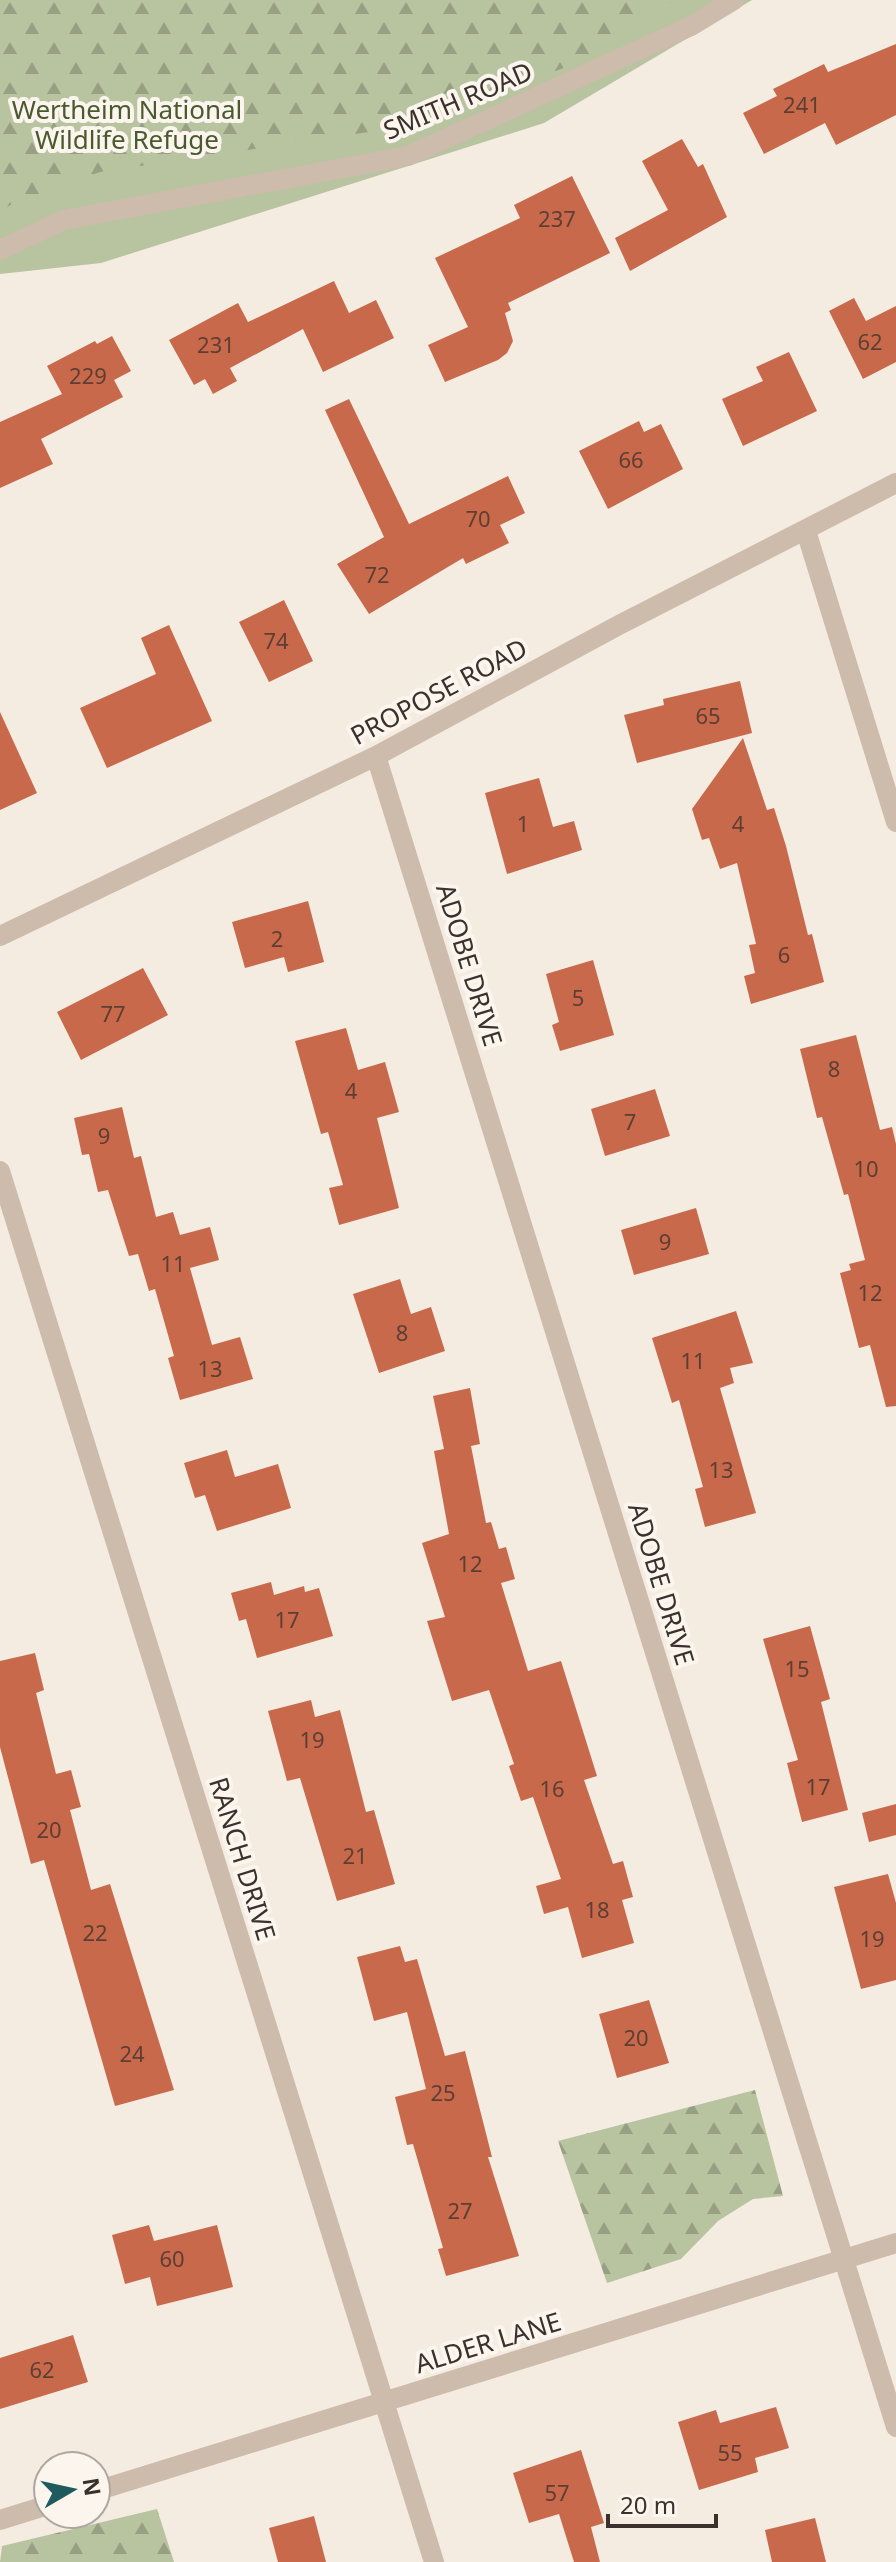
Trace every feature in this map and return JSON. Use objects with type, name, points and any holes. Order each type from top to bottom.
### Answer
[{"type":"street","name":"SMITH ROAD","points":[[0,250],[63,220],[408,156],[691,26],[734,0]]},
{"type":"street","name":"PROPOSE ROAD","points":[[0,936],[376,756],[619,625],[896,483]]},
{"type":"street","points":[[806,531],[896,822]]},
{"type":"street","name":"ADOBE DRIVE","points":[[376,756],[896,2427]]},
{"type":"street","name":"RANCH DRIVE","points":[[0,1171],[434,2562]]},
{"type":"street","name":"ALDER LANE","points":[[112,2486],[896,2243]]},
{"type":"street","points":[[0,2520],[32,2510]]},
{"type":"green space","name":"Wertheim National Wildlife Refuge","points":[[0,0],[752,0],[544,123],[101,263],[0,274]]},
{"type":"green space","name":"Wertheim National Wildlife Refuge","points":[[0,0],[674,0],[575,64],[396,128],[100,172],[0,211]]},
{"type":"green space","points":[[755,2090],[783,2196],[753,2199],[718,2221],[681,2259],[607,2283],[558,2141]]},
{"type":"green space","points":[[157,2509],[174,2562],[0,2562],[2,2546],[69,2530],[112,2530],[112,2520]]},
{"type":"building","points":[[896,44],[896,115],[836,145],[825,123],[764,154],[743,113],[777,96],[773,89],[824,64],[828,72]]},
{"type":"building","points":[[682,139],[698,167],[703,164],[727,217],[630,271],[615,238],[668,210],[642,161]]},
{"type":"building","points":[[572,176],[610,253],[508,303],[511,310],[505,313],[513,341],[507,353],[498,360],[445,382],[428,345],[468,327],[435,258],[520,218],[514,205]]},
{"type":"building","points":[[334,281],[349,313],[376,300],[394,338],[323,372],[303,329],[230,368],[237,381],[213,394],[205,379],[194,385],[169,340],[238,303],[248,322]]},
{"type":"building","points":[[854,298],[866,321],[896,306],[896,362],[863,379],[829,311]]},
{"type":"building","points":[[112,336],[131,371],[114,380],[123,397],[41,439],[53,464],[0,488],[0,422],[62,394],[47,366],[95,341],[97,344]]},
{"type":"building","points":[[789,352],[817,411],[743,446],[722,399],[763,381],[756,367]]},
{"type":"building","points":[[349,399],[409,524],[508,476],[525,513],[500,525],[509,543],[466,564],[463,558],[369,614],[337,564],[384,537],[325,410]]},
{"type":"building","points":[[639,421],[644,432],[661,424],[683,469],[608,509],[579,451]]},
{"type":"building","points":[[284,600],[313,661],[269,682],[239,622]]},
{"type":"building","points":[[169,625],[212,721],[107,768],[80,708],[156,674],[141,638]]},
{"type":"building","points":[[740,681],[752,733],[637,763],[624,715],[664,705],[663,699]]},
{"type":"building","points":[[0,712],[37,793],[0,810]]},
{"type":"building","points":[[743,738],[767,810],[774,808],[824,982],[751,1004],[744,976],[755,973],[749,945],[756,944],[737,863],[720,869],[709,838],[702,840],[692,809]]},
{"type":"building","points":[[539,778],[553,827],[574,821],[582,850],[507,874],[485,793]]},
{"type":"building","points":[[308,901],[324,962],[288,972],[284,957],[245,968],[232,922]]},
{"type":"building","points":[[593,960],[614,1035],[560,1051],[552,1025],[559,1022],[546,974]]},
{"type":"building","points":[[143,968],[168,1015],[81,1060],[57,1012]]},
{"type":"building","points":[[346,1028],[358,1070],[385,1062],[399,1112],[377,1118],[399,1208],[339,1225],[329,1188],[343,1185],[328,1132],[321,1134],[295,1041]]},
{"type":"building","points":[[856,1035],[880,1130],[892,1127],[896,1144],[896,1406],[886,1407],[870,1345],[859,1348],[840,1273],[851,1270],[849,1264],[865,1260],[848,1194],[844,1195],[822,1117],[817,1118],[800,1049]]},
{"type":"building","points":[[655,1089],[670,1136],[605,1156],[591,1109]]},
{"type":"building","points":[[122,1107],[134,1158],[141,1156],[156,1217],[173,1212],[180,1235],[210,1227],[219,1260],[190,1268],[212,1345],[240,1337],[253,1379],[180,1400],[168,1358],[174,1356],[155,1289],[149,1291],[138,1254],[129,1256],[108,1190],[98,1192],[89,1154],[82,1155],[74,1118]]},
{"type":"building","points":[[696,1208],[709,1254],[634,1275],[621,1230]]},
{"type":"building","points":[[400,1279],[411,1314],[431,1307],[445,1351],[379,1373],[353,1294]]},
{"type":"building","points":[[736,1311],[753,1363],[730,1368],[734,1383],[720,1388],[756,1513],[705,1527],[695,1489],[703,1487],[679,1400],[672,1403],[652,1338]]},
{"type":"building","points":[[470,1388],[480,1444],[471,1446],[486,1523],[491,1522],[499,1549],[506,1547],[515,1579],[501,1583],[528,1671],[561,1661],[597,1776],[584,1780],[613,1864],[623,1861],[633,1897],[622,1900],[634,1943],[582,1958],[568,1907],[544,1914],[536,1886],[561,1879],[533,1797],[521,1801],[509,1766],[514,1764],[489,1690],[452,1701],[427,1621],[445,1617],[422,1543],[449,1534],[434,1451],[444,1449],[433,1396]]},
{"type":"building","points":[[227,1450],[235,1477],[278,1464],[291,1508],[217,1531],[205,1495],[195,1498],[184,1463]]},
{"type":"building","points":[[271,1582],[274,1595],[304,1586],[305,1592],[319,1588],[333,1636],[257,1658],[246,1619],[239,1621],[231,1593]]},
{"type":"building","points":[[810,1626],[830,1699],[821,1702],[848,1810],[802,1822],[787,1763],[798,1760],[763,1639]]},
{"type":"building","points":[[35,1653],[44,1690],[36,1693],[56,1774],[71,1770],[81,1807],[70,1810],[91,1890],[110,1884],[174,2090],[115,2106],[44,1860],[31,1864],[0,1747],[0,1661]]},
{"type":"building","points":[[311,1700],[315,1717],[340,1710],[366,1812],[374,1810],[395,1884],[337,1901],[300,1778],[287,1781],[268,1711]]},
{"type":"building","points":[[896,1804],[896,1835],[869,1842],[862,1813]]},
{"type":"building","points":[[888,1874],[896,1903],[896,1980],[861,1989],[834,1887]]},
{"type":"building","points":[[400,1946],[405,1962],[417,1959],[445,2056],[465,2051],[492,2157],[488,2157],[519,2256],[446,2276],[438,2249],[443,2248],[413,2144],[407,2145],[395,2097],[426,2089],[407,2012],[374,2021],[357,1957]]},
{"type":"building","points":[[649,2000],[669,2063],[617,2078],[599,2014]]},
{"type":"building","points":[[149,2225],[154,2241],[217,2225],[233,2287],[157,2306],[150,2277],[125,2284],[112,2235]]},
{"type":"building","points":[[73,2335],[88,2382],[0,2409],[0,2358]]},
{"type":"building","points":[[776,2407],[789,2448],[755,2458],[758,2472],[699,2490],[678,2422],[716,2410],[720,2423]]},
{"type":"building","points":[[581,2450],[604,2523],[591,2527],[600,2562],[574,2562],[559,2514],[529,2523],[513,2473]]},
{"type":"building","points":[[314,2516],[326,2562],[278,2562],[269,2528]]},
{"type":"building","points":[[815,2518],[826,2562],[772,2562],[765,2530]]}]
